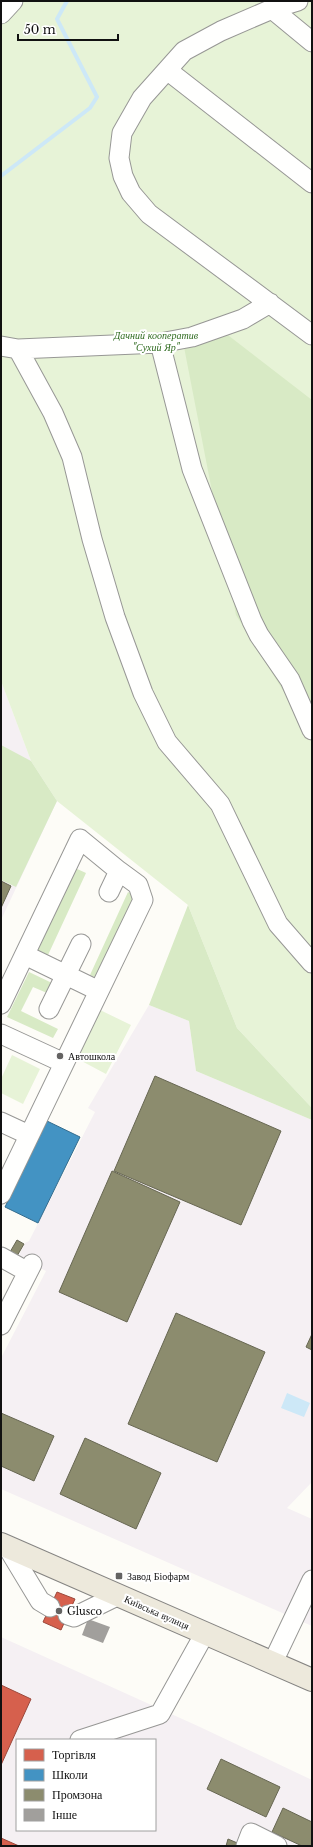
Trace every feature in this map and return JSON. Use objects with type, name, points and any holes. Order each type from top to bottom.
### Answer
[{"type":"main road","name":"Київська вулиця","points":[[5,1546],[312,1680]]},
{"type":"street","points":[[1,14],[13,1]]},
{"type":"street","points":[[298,1],[272,9],[221,31],[184,51],[142,98],[122,133],[118,158],[123,176],[131,193],[149,214],[312,335]]},
{"type":"street","points":[[272,9],[312,42]]},
{"type":"street","points":[[167,70],[312,183]]},
{"type":"street","points":[[10,348],[160,343],[192,337],[243,319],[270,303]]},
{"type":"street","points":[[160,343],[192,469],[252,621],[259,635],[290,680],[312,730]]},
{"type":"street","points":[[10,348],[53,413],[72,458],[92,539],[115,617],[143,694],[167,742],[220,804],[278,924],[312,963]]},
{"type":"street","points":[[1,1004],[80,839],[138,885],[143,900],[1,1194]]},
{"type":"street","points":[[109,892],[119,871]]},
{"type":"street","points":[[50,1009],[81,944]]},
{"type":"street","points":[[25,955],[99,991]]},
{"type":"street","points":[[1,1034],[64,1063]]},
{"type":"street","points":[[1,1122],[29,1135]]},
{"type":"street","points":[[1,1257],[30,1268],[1,1325]]},
{"type":"street","points":[[5,1546],[40,1601],[50,1607]]},
{"type":"street","points":[[273,1662],[312,1580]]},
{"type":"street","points":[[68,1615],[74,1617],[119,1595]]},
{"type":"street","points":[[83,1739],[160,1714],[205,1633]]},
{"type":"street","points":[[246,1846],[251,1833],[277,1846]]},
{"type":"shaded area","points":[[1,681],[31,761],[57,801],[1,920]]},
{"type":"shaded area","points":[[149,1005],[189,1021],[196,1071],[312,1120],[312,1482],[287,1508],[312,1519],[312,1626],[1,1489],[1,1358],[46,1271],[18,1257],[25,1243],[29,1241],[95,1112],[88,1108]]},
{"type":"shaded area","points":[[1,1637],[200,1727],[312,1780],[312,1846],[1,1846]]},
{"type":"green space","name":"Дачний кооператив \"Сухий Яр\"","points":[[1,1],[312,1],[312,1108],[237,1028],[188,905],[57,801],[31,761],[1,681]]},
{"type":"green space","points":[[220,329],[312,400],[312,737],[236,615],[184,347]]},
{"type":"green space","points":[[1,745],[31,761],[57,801],[16,887],[1,880]]},
{"type":"green space","points":[[75,868],[86,873],[48,955],[37,950]]},
{"type":"green space","points":[[128,892],[139,898],[101,980],[90,975]]},
{"type":"green space","points":[[188,905],[237,1028],[312,1108],[312,1120],[196,1071],[189,1021],[149,1005]]},
{"type":"green space","points":[[29,972],[52,983],[47,993],[33,987],[21,1011],[58,1029],[53,1038],[7,1017]]},
{"type":"green space","points":[[98,1009],[131,1025],[106,1074],[74,1057]]},
{"type":"green space","points":[[12,1055],[40,1069],[23,1104],[1,1093],[1,1079]]},
{"type":"water","points":[[287,1393],[310,1403],[304,1417],[281,1408]]},
{"type":"building: Торгівля","name":"Glusco","points":[[57,1592],[75,1599],[61,1630],[43,1622]]},
{"type":"building: Торгівля","points":[[1,1685],[31,1699],[1,1765]]},
{"type":"building: Торгівля","points":[[1,1838],[19,1846],[1,1846]]},
{"type":"building: Школи","points":[[47,1121],[80,1137],[38,1223],[5,1207]]},
{"type":"building: Промзона","points":[[1,881],[11,886],[1,908]]},
{"type":"building: Промзона","points":[[155,1076],[281,1131],[241,1225],[114,1171]]},
{"type":"building: Промзона","points":[[112,1171],[180,1202],[127,1322],[59,1292]]},
{"type":"building: Промзона","points":[[17,1240],[24,1244],[17,1256],[10,1252]]},
{"type":"building: Промзона","points":[[176,1313],[265,1352],[217,1462],[128,1424]]},
{"type":"building: Промзона","points":[[312,1334],[312,1350],[306,1347]]},
{"type":"building: Промзона","points":[[1,1413],[54,1436],[34,1481],[1,1466]]},
{"type":"building: Промзона","points":[[85,1438],[161,1473],[136,1529],[60,1494]]},
{"type":"building: Промзона","points":[[221,1759],[280,1787],[266,1817],[207,1789]]},
{"type":"building: Промзона","points":[[283,1808],[312,1822],[312,1846],[302,1846],[272,1832]]},
{"type":"building: Промзона","points":[[228,1839],[242,1845],[242,1846],[226,1846]]},
{"type":"building: Інше","points":[[88,1619],[110,1627],[103,1643],[82,1635]]},
{"type":"waterway","points":[[1,176],[90,108],[97,97],[57,19],[67,1]]},
{"type":"place","name":"Автошкола","points":[[60,1056]]},
{"type":"place","name":"Завод Біофарм","points":[[119,1576]]},
{"type":"place","name":"Glusco","points":[[59,1611]]}]
